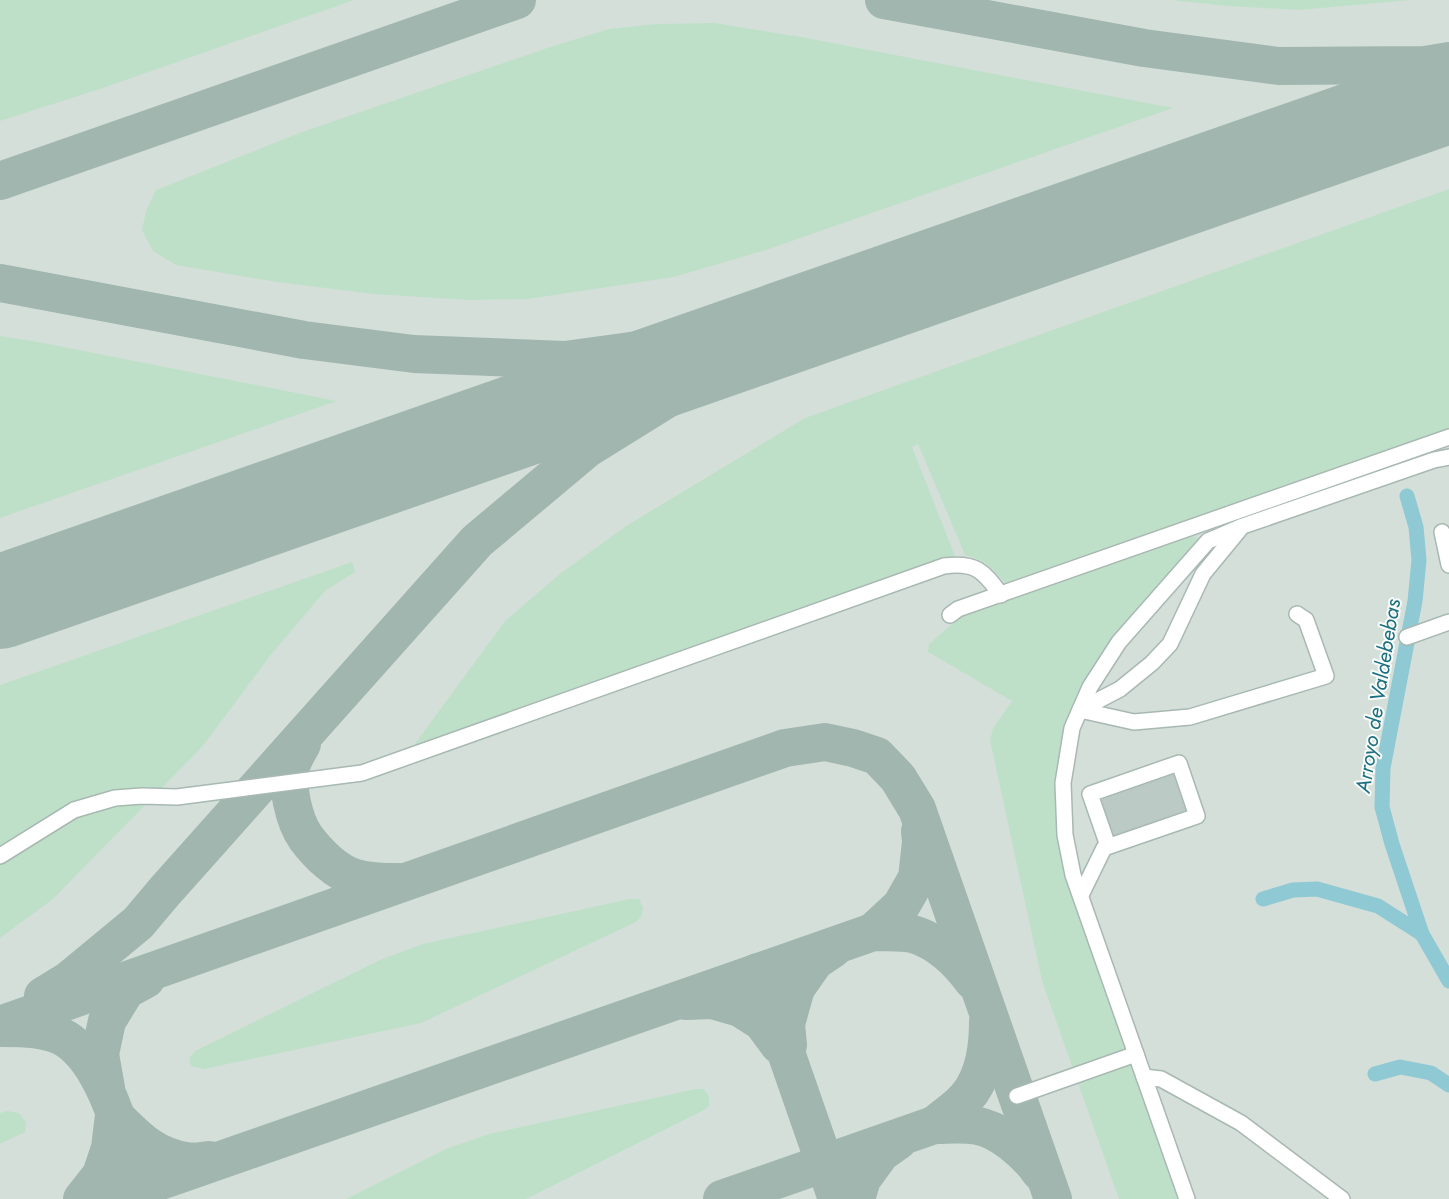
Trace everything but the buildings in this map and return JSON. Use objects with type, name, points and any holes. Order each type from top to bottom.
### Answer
[{"type":"lane","points":[[950,614],[1449,438]]},
{"type":"lane","points":[[1187,1199],[1073,875],[1065,835],[1063,783],[1072,728],[1090,688],[1119,642],[1208,541],[1243,526],[1434,460],[1449,457]]},
{"type":"lane","points":[[1214,520],[1243,526]]},
{"type":"lane","points":[[1080,710],[1120,690],[1152,663],[1170,644],[1203,574],[1243,526]]},
{"type":"lane","points":[[1442,532],[1449,565]]},
{"type":"lane","points":[[0,856],[74,810],[115,798],[142,796],[177,797],[362,773],[944,566],[958,564],[972,566],[985,574],[1001,595]]},
{"type":"lane","points":[[1080,710],[1134,722],[1190,717],[1326,676],[1306,620],[1297,614]]},
{"type":"lane","points":[[1407,637],[1449,622]]},
{"type":"lane","points":[[1081,895],[1104,848],[1107,843],[1090,794],[1179,763],[1197,816],[1104,848]]},
{"type":"lane","points":[[1017,1096],[1136,1054]]},
{"type":"lane","points":[[1144,1077],[1161,1079],[1241,1123],[1342,1199]]},
{"type":"shaded area","points":[[0,0],[1449,0],[1449,1199],[0,1199]]},
{"type":"green space","points":[[0,0],[354,0],[103,88],[0,121]]},
{"type":"green space","points":[[1171,0],[1412,0],[1299,10],[1228,6]]},
{"type":"green space","points":[[715,23],[801,37],[1173,108],[766,250],[674,277],[528,299],[470,300],[373,294],[277,282],[176,265],[153,251],[142,230],[146,211],[156,190],[302,132],[550,47],[609,29],[656,24]]},
{"type":"green space","points":[[1449,189],[1449,430],[1005,583],[988,565],[978,559],[965,555],[918,444],[912,447],[955,556],[414,745],[505,621],[561,573],[626,526],[805,418]]},
{"type":"green space","points":[[0,336],[33,341],[337,401],[0,518]]},
{"type":"green space","points":[[1191,536],[1208,541],[1119,642],[1072,728],[1060,835],[1187,1199],[1119,1199],[1042,981],[990,740],[993,728],[1012,701],[928,652],[929,644],[961,616]]},
{"type":"green space","points":[[352,562],[355,572],[325,591],[270,656],[202,747],[53,899],[0,938],[0,685]]},
{"type":"green space","points":[[630,899],[639,899],[643,908],[641,917],[636,922],[421,1023],[204,1069],[191,1066],[189,1058],[195,1051],[382,959],[423,944]]},
{"type":"green space","points":[[696,1089],[704,1089],[709,1097],[709,1106],[702,1111],[526,1199],[346,1199],[448,1148],[489,1134]]},
{"type":"green space","points":[[7,1111],[19,1113],[26,1122],[25,1132],[0,1144],[0,1113]]},
{"type":"waterway","name":"Arroyo de Valdebebas","points":[[1407,496],[1416,527],[1419,560],[1415,601],[1383,768],[1382,807],[1392,844],[1422,934],[1449,981]]},
{"type":"waterway","points":[[1263,899],[1293,890],[1317,889],[1378,906],[1422,934]]},
{"type":"waterway","points":[[1375,1074],[1400,1067],[1431,1073],[1449,1085]]},
{"type":"taxiway","points":[[0,181],[517,0]]},
{"type":"taxiway","points":[[884,0],[1144,48],[1279,66],[1425,65],[1449,61]]},
{"type":"taxiway","points":[[0,283],[304,340],[414,354],[565,360],[703,341],[779,320]]},
{"type":"taxiway","points":[[43,996],[69,980],[138,923],[477,541],[588,448],[712,371],[902,286]]},
{"type":"taxiway","points":[[0,1025],[785,748],[825,742],[877,756],[898,778],[917,809],[1053,1199]]},
{"type":"taxiway","points":[[302,744],[292,764],[290,792],[294,812],[306,838],[328,862],[349,876],[372,881],[398,882]]},
{"type":"taxiway","points":[[873,932],[901,906],[917,878],[921,842],[920,831]]},
{"type":"taxiway","points":[[109,1199],[873,932],[906,933],[925,938],[948,954],[973,981]]},
{"type":"taxiway","points":[[788,1045],[786,1024],[796,988],[815,961],[833,949]]},
{"type":"taxiway","points":[[758,972],[837,1199]]},
{"type":"taxiway","points":[[106,1088],[100,1054],[107,1021],[126,990],[146,979]]},
{"type":"taxiway","points":[[686,1001],[712,1000],[740,1008],[762,1022],[779,1045]]},
{"type":"taxiway","points":[[722,1199],[934,1125],[959,1105],[974,1088],[985,1056],[988,1022]]},
{"type":"taxiway","points":[[2,1028],[27,1029],[59,1035],[81,1052],[94,1069],[105,1089],[123,1135],[143,1199]]},
{"type":"taxiway","points":[[82,1199],[101,1175],[110,1148],[114,1115],[138,1138],[164,1155],[186,1161],[209,1160]]},
{"type":"taxiway","points":[[934,1125],[967,1125],[986,1128],[1012,1143],[1028,1157],[1040,1172]]},
{"type":"taxiway","points":[[856,1199],[862,1179],[881,1153],[898,1141]]},
{"type":"runway","points":[[0,602],[1449,96]]}]
